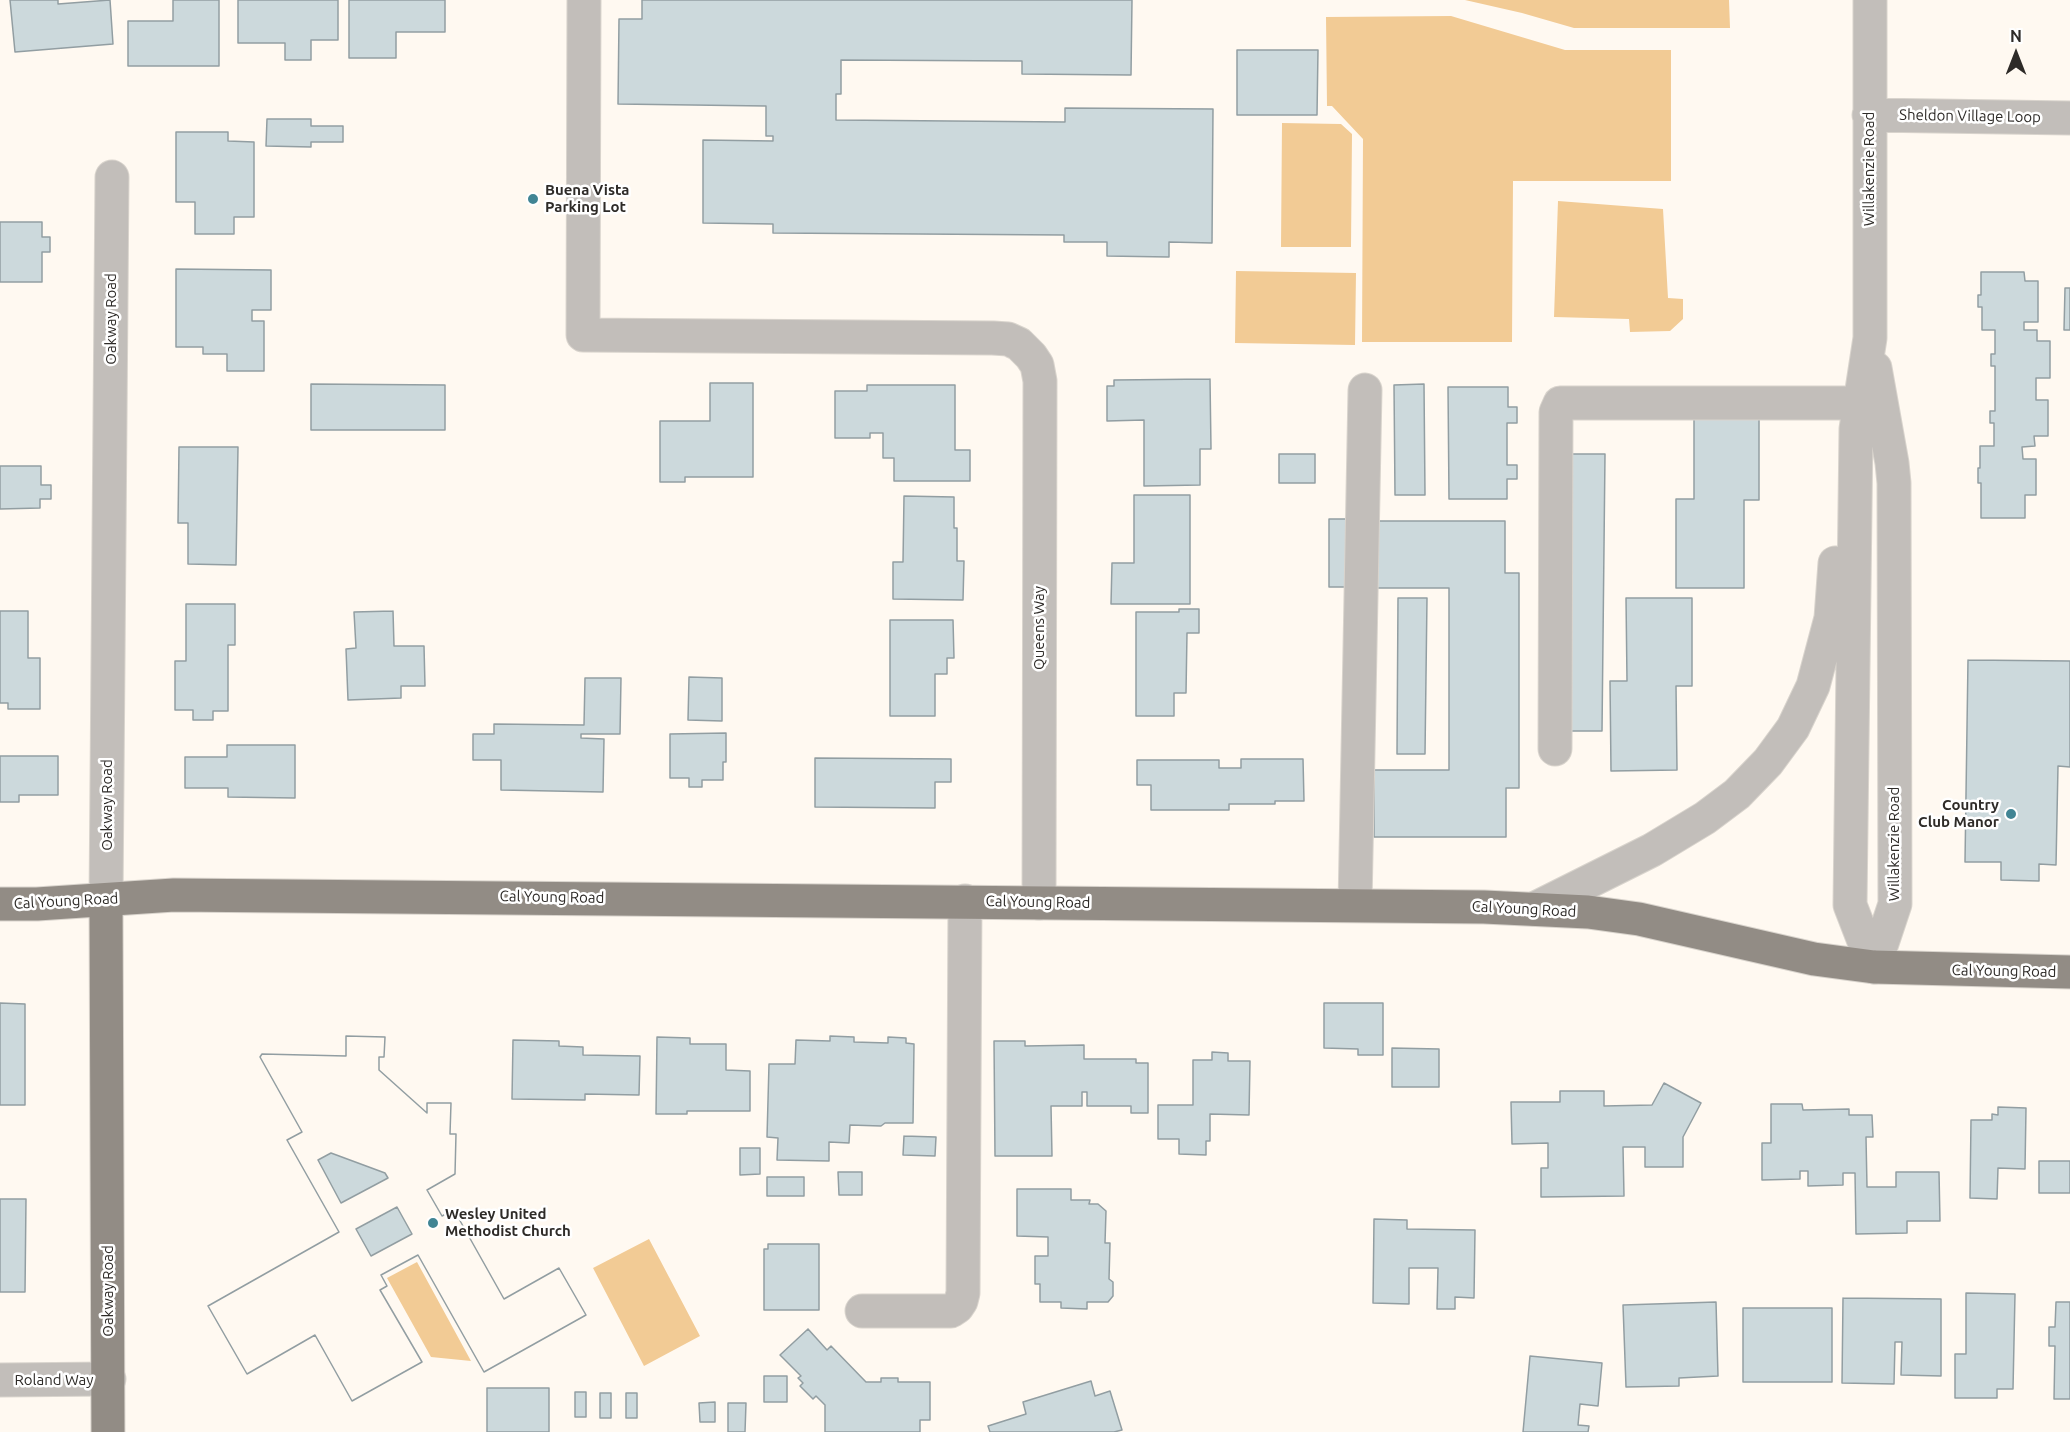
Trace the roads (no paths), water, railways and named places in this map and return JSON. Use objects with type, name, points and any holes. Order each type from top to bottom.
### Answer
[{"type":"main road","name":"Cal Young Road","points":[[0,904],[174,895],[1354,905],[1534,909],[1588,912],[1639,919],[1814,958],[1874,967],[2070,972]]},
{"type":"main road","name":"Oakway Road","points":[[106,900],[108,1432]]},
{"type":"street","name":"Queens Way","points":[[584,0],[584,335],[993,338],[1008,339],[1019,344],[1037,365],[1040,381],[1039,903]]},
{"type":"street","name":"Willakenzie Road","points":[[1870,0],[1870,338],[1858,416],[1850,905],[1874,967]]},
{"type":"street","name":"Sheldon Village Loop","points":[[1869,115],[2070,118]]},
{"type":"street","name":"Oakway Road","points":[[106,900],[112,177]]},
{"type":"street","name":"Willakenzie Road","points":[[1870,338],[1894,483],[1895,904],[1874,967]]},
{"type":"street","points":[[1354,905],[1365,390]]},
{"type":"street","points":[[1534,909],[1658,847],[1705,818],[1737,794],[1781,745],[1813,686],[1826,642],[1831,618],[1842,478],[1858,416],[1560,404],[1556,412],[1555,749]]},
{"type":"street","points":[[862,1311],[951,1311],[961,1301],[965,901]]},
{"type":"street","name":"Roland Way","points":[[0,1380],[109,1379]]},
{"type":"place","name":"Buena Vista Parking Lot","points":[[533,199]]},
{"type":"place","name":"Country Club Manor","points":[[2011,814]]},
{"type":"place","name":"Wesley United Methodist Church","points":[[433,1223]]}]
